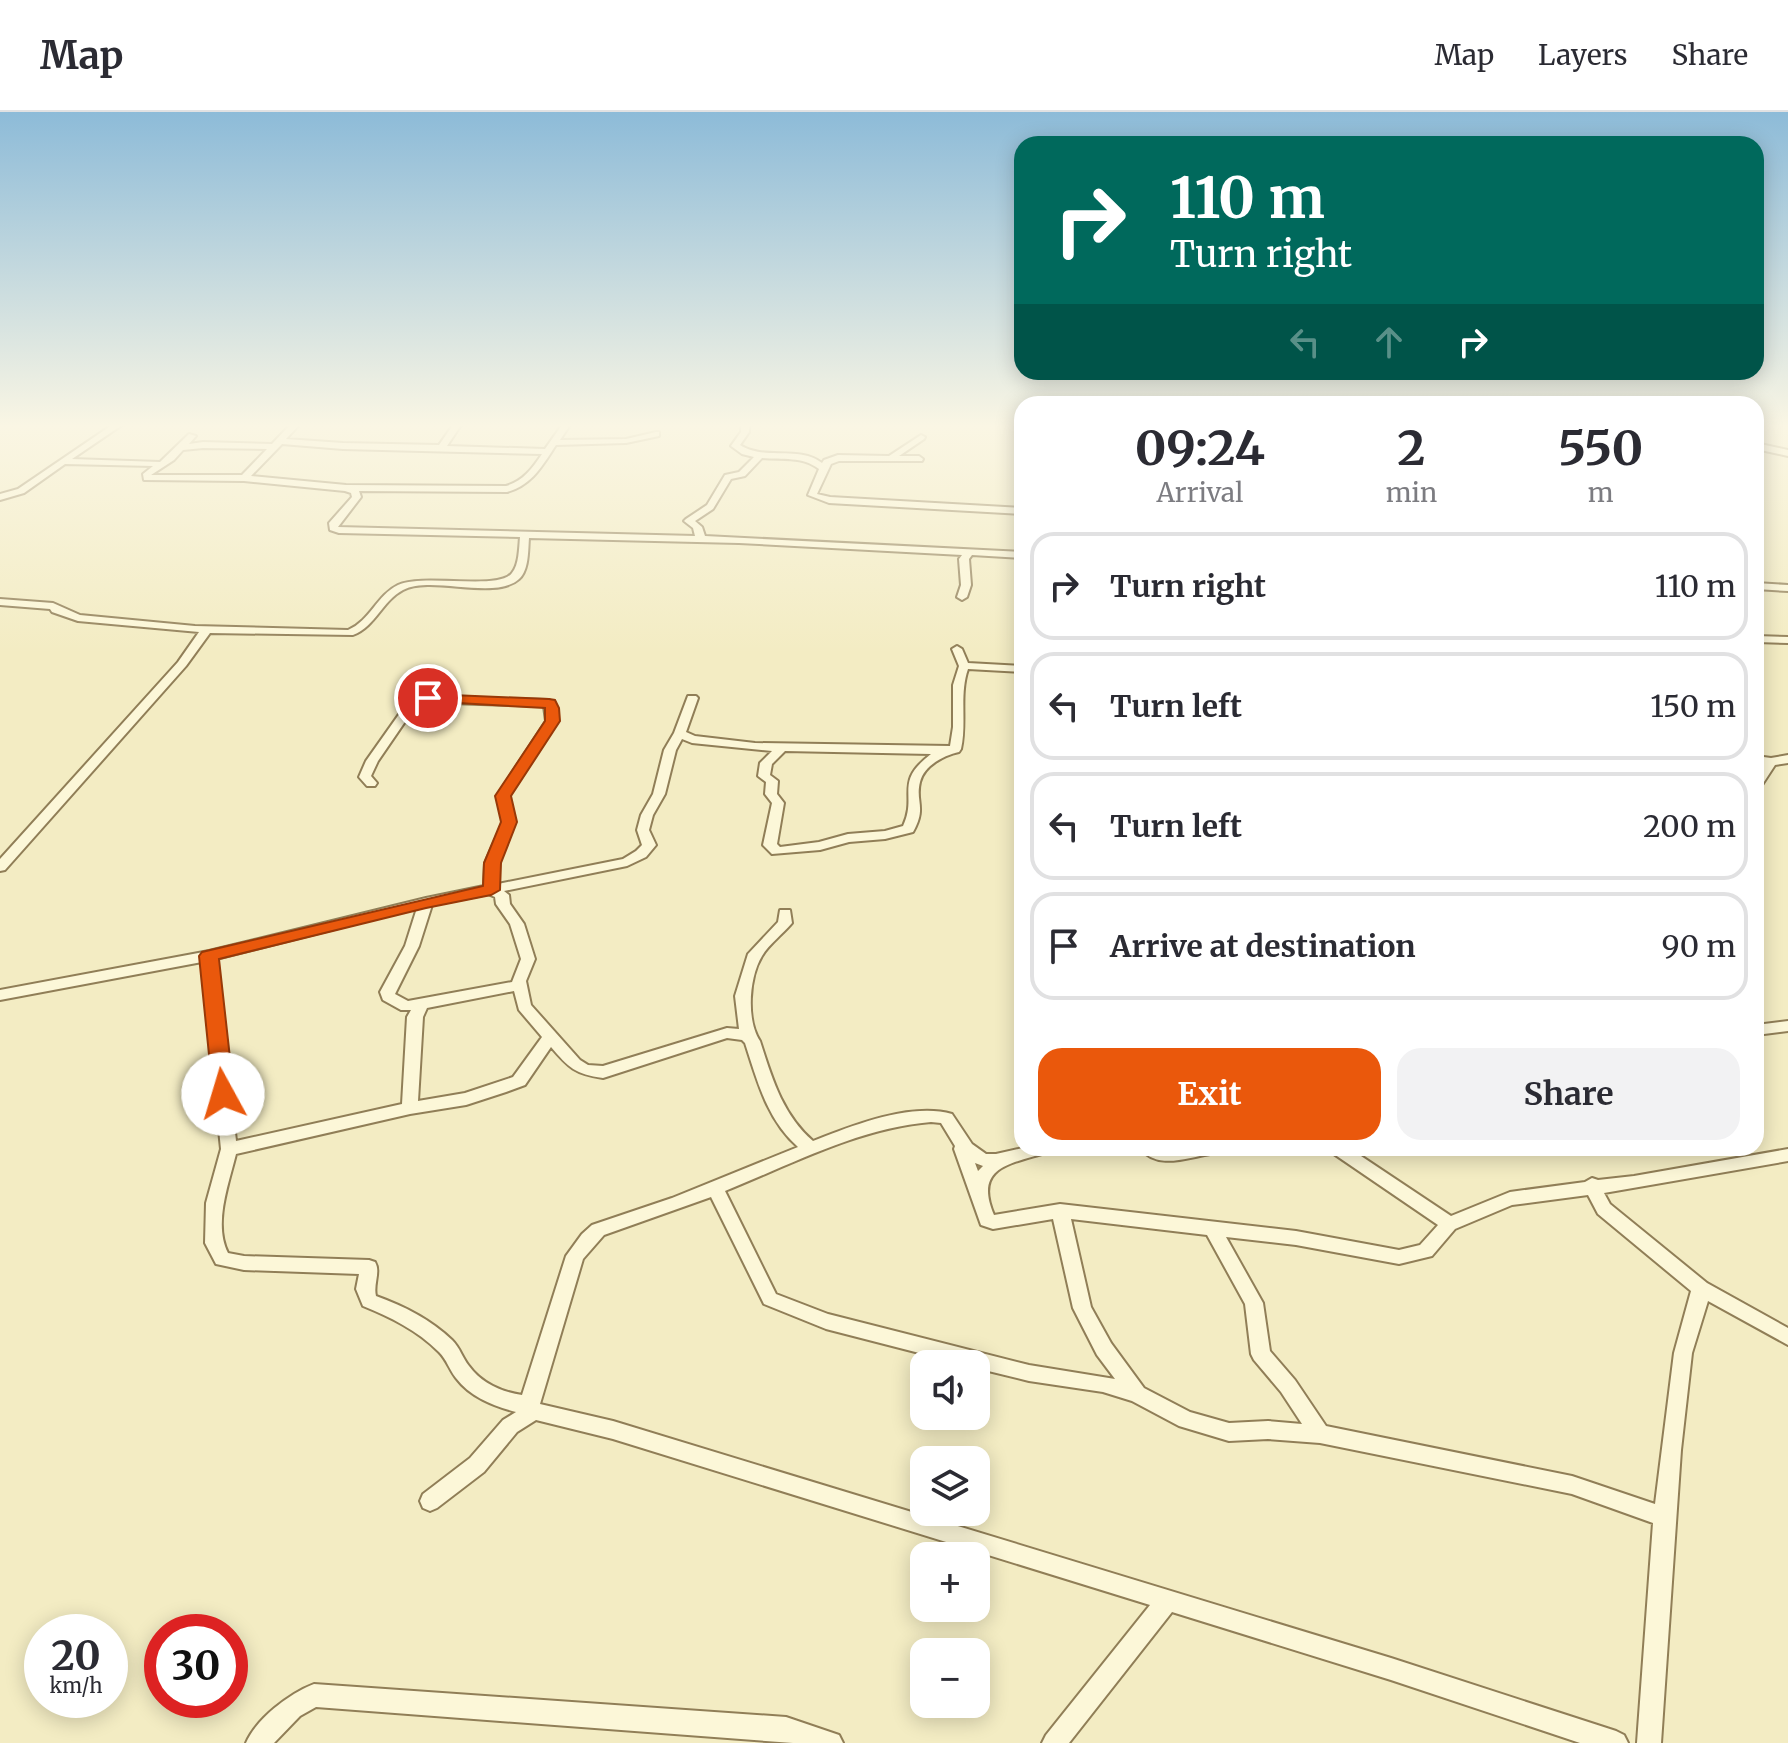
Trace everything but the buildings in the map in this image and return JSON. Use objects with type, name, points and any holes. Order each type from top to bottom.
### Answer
[{"type":"street","points":[[351,501],[334,523],[335,529],[701,540],[1014,555]]},
{"type":"street","points":[[701,540],[697,527],[689,521],[714,501]]},
{"type":"street","points":[[855,501],[1014,511]]},
{"type":"street","points":[[2,603],[53,606],[78,618],[207,629],[355,631],[400,587],[427,583],[500,583],[513,579],[519,571],[525,535]]},
{"type":"street","points":[[962,597],[966,585],[964,559],[970,552]]},
{"type":"street","points":[[1764,586],[1788,588]]},
{"type":"street","points":[[0,867],[182,664],[207,629]]},
{"type":"street","points":[[1764,639],[1788,640]]},
{"type":"street","points":[[680,733],[692,739],[725,744],[955,749],[961,723],[959,678],[964,666],[957,649]]},
{"type":"street","points":[[964,666],[1014,669]]},
{"type":"street","points":[[0,995],[209,956],[426,902],[627,862],[649,845],[643,830],[647,815],[659,794],[670,750],[680,733],[692,698]]},
{"type":"street","points":[[371,783],[365,777],[372,761],[411,705],[420,699],[549,703],[552,721],[503,796],[509,822],[492,863],[491,890]]},
{"type":"street","points":[[784,745],[766,763],[764,776],[772,781],[771,794],[778,803],[770,845],[777,851],[908,829],[915,818],[912,781],[921,765],[943,751]]},
{"type":"street","points":[[1764,761],[1788,759]]},
{"type":"street","points":[[1764,773],[1771,762]]},
{"type":"street","points":[[491,890],[502,895],[503,904],[517,924],[528,959],[519,985],[524,1006],[574,1064],[585,1070],[603,1072],[727,1033],[747,1035]]},
{"type":"street","points":[[426,902],[412,946],[387,992],[388,997],[406,1006],[519,985]]},
{"type":"street","points":[[785,913],[785,923],[755,954],[742,996],[747,1035],[752,1041],[771,1099],[795,1137],[809,1147]]},
{"type":"street","points":[[209,956],[229,1149],[215,1203],[214,1243],[222,1259],[244,1263],[369,1267],[365,1289],[369,1301],[396,1311],[426,1329],[453,1354],[463,1374],[507,1403],[613,1430],[1168,1600],[1616,1743]]},
{"type":"street","points":[[410,1108],[415,1017],[422,1004]]},
{"type":"street","points":[[1764,1029],[1788,1026]]},
{"type":"street","points":[[229,1149],[410,1108],[466,1099],[519,1081],[550,1037]]},
{"type":"street","points":[[430,1501],[477,1465],[510,1426],[532,1408],[575,1256],[598,1230],[715,1188],[809,1147],[933,1114],[946,1118],[960,1144],[987,1220],[993,1222],[1060,1211],[1296,1238],[1399,1257],[1426,1251],[1449,1224],[1510,1199],[1592,1185],[1634,1182],[1788,1155]]},
{"type":"street","points":[[960,1144],[977,1160],[997,1163]]},
{"type":"street","points":[[976,1190],[981,1177],[997,1163],[1018,1156]]},
{"type":"street","points":[[1349,1156],[1449,1224]]},
{"type":"street","points":[[1592,1185],[1604,1209],[1701,1288],[1788,1337]]},
{"type":"street","points":[[715,1188],[770,1299],[779,1305],[826,1321],[1015,1370],[1103,1384],[1137,1394],[1186,1420],[1229,1432],[1268,1430],[1320,1434],[1572,1485],[1663,1517]]},
{"type":"street","points":[[1060,1211],[1082,1308],[1104,1349],[1137,1394]]},
{"type":"street","points":[[1213,1230],[1254,1303],[1261,1354],[1288,1386],[1320,1434]]},
{"type":"street","points":[[1649,1743],[1663,1517],[1684,1348],[1698,1312],[1701,1288]]},
{"type":"street","points":[[1054,1743],[1168,1600]]},
{"type":"street","points":[[258,1743],[292,1708],[314,1695],[786,1729],[831,1743]]},
{"type":"route","points":[[223,1094],[209,956],[426,902],[491,890],[492,863],[509,822],[503,796],[552,721],[552,708],[549,703],[517,700],[428,698]]}]
